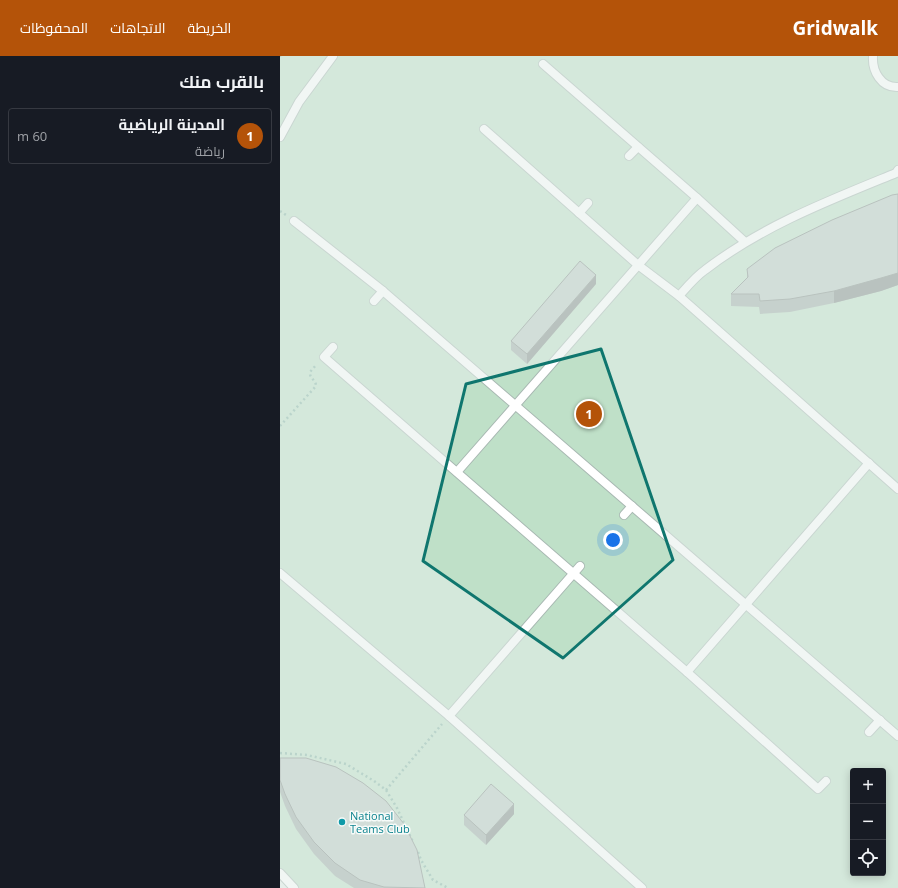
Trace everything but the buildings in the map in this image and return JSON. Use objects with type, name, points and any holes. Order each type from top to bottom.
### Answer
[{"type":"lane","points":[[280,137],[299,102],[333,56]]},
{"type":"lane","points":[[873,56],[875,73],[880,80],[898,87]]},
{"type":"lane","points":[[543,64],[697,198],[745,242]]},
{"type":"lane","points":[[484,129],[638,265],[679,296],[898,489]]},
{"type":"lane","points":[[629,156],[638,147]]},
{"type":"lane","points":[[679,296],[704,271],[745,242],[805,210],[896,173],[898,170]]},
{"type":"lane","points":[[457,472],[697,198]]},
{"type":"lane","points":[[579,213],[588,203]]},
{"type":"lane","points":[[294,221],[383,291],[898,736]]},
{"type":"lane","points":[[374,300],[383,291]]},
{"type":"lane","points":[[333,347],[324,357],[687,672],[818,789],[826,781]]},
{"type":"lane","points":[[687,672],[869,463]]},
{"type":"lane","points":[[624,515],[632,506]]},
{"type":"lane","points":[[449,716],[580,566]]},
{"type":"lane","points":[[280,573],[449,716],[642,888]]},
{"type":"lane","points":[[869,732],[880,720]]},
{"type":"lane","points":[[281,877],[294,888]]},
{"type":"path","points":[[280,426],[316,386],[310,372],[324,357]]},
{"type":"path","points":[[386,790],[449,716]]},
{"type":"path","points":[[280,753],[307,755],[346,764],[386,790],[397,808],[421,860],[434,880],[448,888]]},
{"type":"highlighted area","points":[[601,349],[673,560],[563,658],[423,561],[466,384]]},
{"type":"green space","points":[[280,56],[898,56],[898,888],[294,888],[280,873]]},
{"type":"place","name":"المدينة الرياضية","points":[[589,414]]},
{"type":"place","name":"National Teams Club","points":[[342,822]]}]
